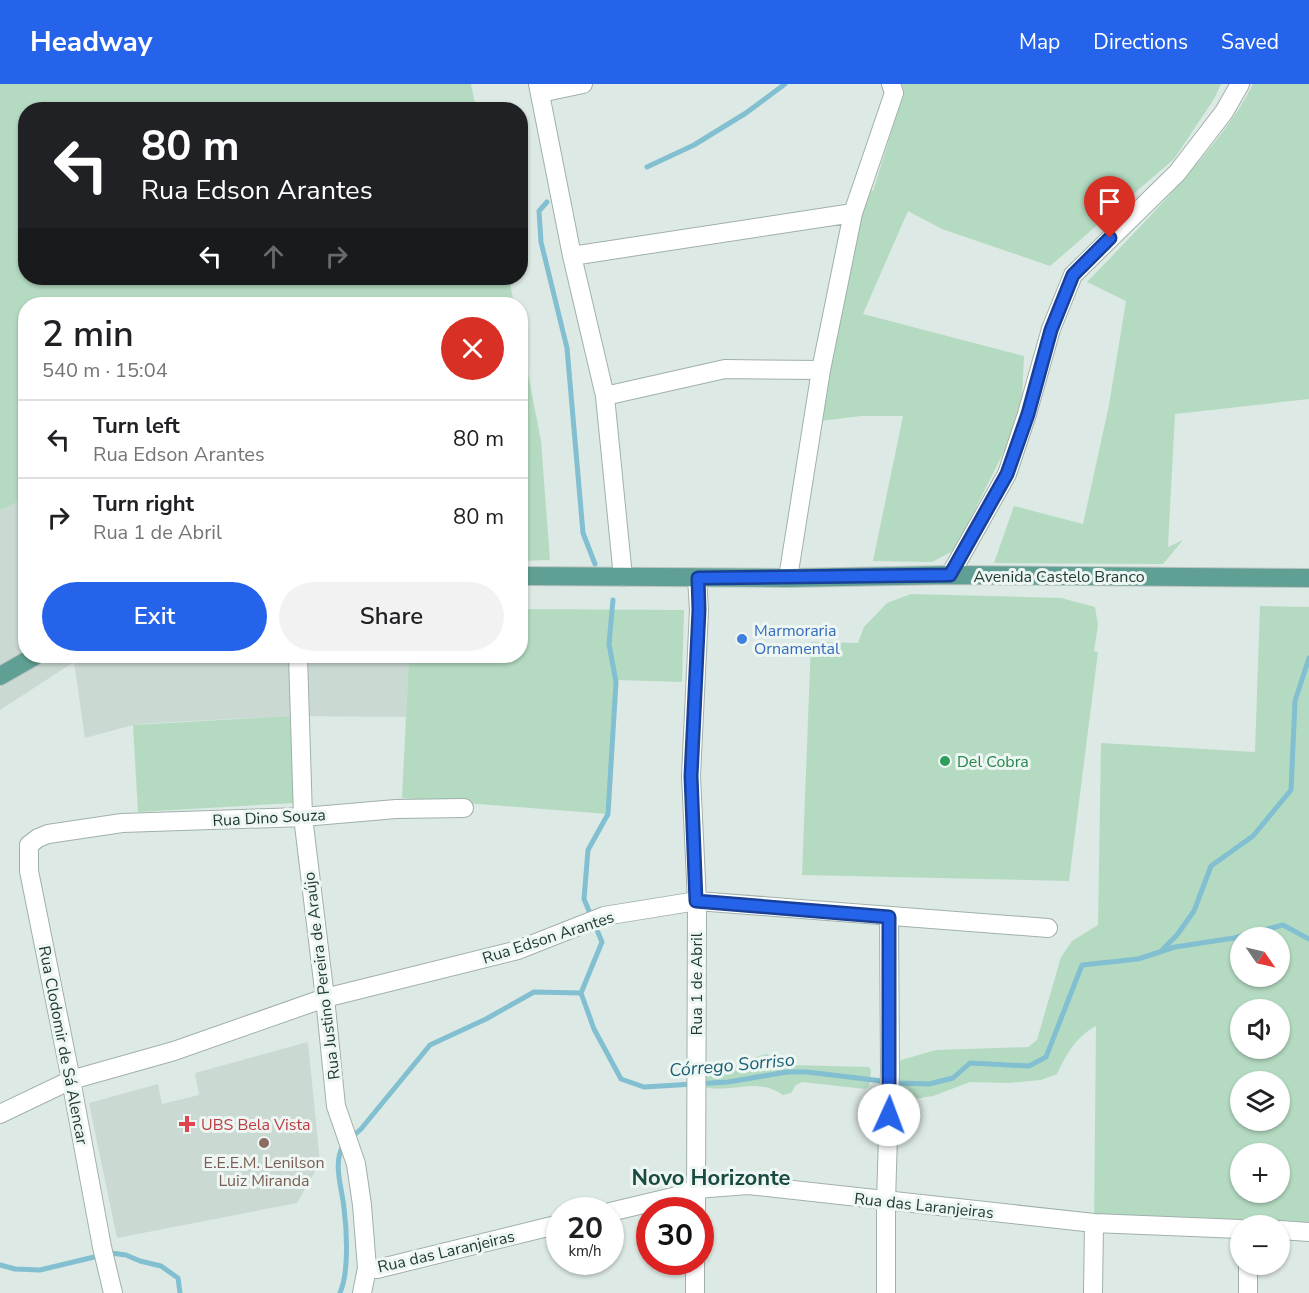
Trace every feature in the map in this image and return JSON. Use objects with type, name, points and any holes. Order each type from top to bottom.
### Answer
[{"type":"main road","name":"Avenida Castelo Branco","points":[[528,576],[788,578],[950,575],[1309,578]]},
{"type":"main road","points":[[0,676],[23,663]]},
{"type":"street","points":[[584,84],[539,89],[572,256],[605,396],[623,577]]},
{"type":"street","points":[[788,578],[821,370],[853,213],[894,93],[891,84]]},
{"type":"street","points":[[950,575],[1007,474],[1028,414],[1051,330],[1073,275],[1177,173],[1224,112],[1240,84]]},
{"type":"street","points":[[572,256],[853,213]]},
{"type":"street","points":[[605,396],[725,369],[821,370]]},
{"type":"street","name":"Rua 1 de Abril","points":[[696,1197],[696,901],[691,776],[699,610],[698,578]]},
{"type":"street","name":"Rua Justino Pereira de Araújo","points":[[298,663],[303,817],[336,1106],[359,1178],[367,1268],[362,1293]]},
{"type":"street","name":"Rua Dino Souza","points":[[75,831],[122,823],[303,817],[396,809],[464,808]]},
{"type":"street","name":"Rua Clodomir de Sá Alencar","points":[[75,831],[48,834],[29,845],[29,871],[112,1293]]},
{"type":"street","name":"Rua Edson Arantes","points":[[0,1114],[71,1080],[174,1051],[325,998],[518,950],[603,916],[696,901],[1048,928]]},
{"type":"street","points":[[886,1293],[886,1201],[890,1093],[889,917]]},
{"type":"street","name":"Rua das Laranjeiras","points":[[624,1209],[696,1189],[748,1185],[1094,1223],[1230,1229]]},
{"type":"street","points":[[1093,1293],[1094,1223]]},
{"type":"street","name":"Rua das Laranjeiras","points":[[367,1268],[376,1269],[546,1227]]},
{"type":"street","points":[[1290,1231],[1309,1232]]},
{"type":"street","points":[[695,1275],[695,1293]]},
{"type":"street","points":[[1248,1275],[1248,1293]]},
{"type":"shaded area","points":[[18,502],[18,663],[72,663],[0,710],[0,510]]},
{"type":"shaded area","points":[[74,663],[409,663],[406,717],[290,716],[154,723],[133,725],[85,738]]},
{"type":"shaded area","name":"E.E.E.M. Lenilson Luiz Miranda","points":[[308,1042],[320,1163],[297,1203],[117,1238],[89,1103],[158,1084],[162,1104],[199,1095],[195,1073]]},
{"type":"green space","points":[[0,84],[471,84],[475,102],[18,102],[18,285],[510,285],[513,297],[18,297],[18,502],[0,510]]},
{"type":"green space","points":[[902,84],[1221,84],[1214,99],[1174,159],[1050,266],[942,229],[908,211],[863,314],[1024,356],[1022,397],[1006,447],[955,550],[932,562],[873,561],[903,416],[861,416],[813,422],[863,185],[873,191],[904,91]]},
{"type":"green space","points":[[1253,84],[1309,84],[1309,399],[1175,414],[1168,547],[1183,540],[1163,564],[994,563],[1014,506],[1083,524],[1109,405],[1126,301],[1087,282],[1202,158],[1229,123]]},
{"type":"green space","points":[[528,373],[541,441],[550,560],[528,561]]},
{"type":"green space","points":[[911,594],[1061,598],[1095,607],[1098,625],[1094,651],[1098,652],[1069,881],[802,875],[811,642],[858,643],[864,627],[887,603]]},
{"type":"green space","points":[[1260,606],[1309,607],[1309,1232],[1290,1228],[1290,1215],[1230,1215],[1230,1225],[1094,1223],[1096,1026],[1073,1046],[1057,1074],[1041,1080],[1008,1083],[970,1082],[933,1096],[901,1101],[895,1095],[897,1068],[901,1060],[936,1050],[1028,1047],[1037,1040],[1061,957],[1072,941],[1098,925],[1101,743],[1255,752]]},
{"type":"green space","points":[[528,609],[684,610],[682,682],[616,680],[608,814],[402,798],[409,663],[528,663]]},
{"type":"green space","points":[[290,716],[294,803],[138,812],[133,725]]},
{"type":"green space","points":[[767,1054],[776,1063],[791,1065],[869,1067],[871,1071],[869,1086],[865,1089],[802,1082],[796,1085],[791,1093],[783,1095],[773,1089],[753,1086],[724,1089],[703,1087],[703,1076],[707,1069],[739,1066],[753,1058]]},
{"type":"waterway","points":[[647,167],[694,145],[746,113],[785,84]]},
{"type":"waterway","points":[[547,202],[539,211],[541,242],[567,348],[583,533],[595,564]]},
{"type":"waterway","points":[[581,993],[602,942],[584,899],[588,850],[608,814],[616,682],[609,644],[613,600]]},
{"type":"waterway","points":[[1163,949],[1177,935],[1194,911],[1211,866],[1253,836],[1291,790],[1295,701],[1309,658]]},
{"type":"waterway","name":"Córrego Sorriso","points":[[581,993],[594,1029],[621,1079],[644,1087],[728,1082],[787,1072],[929,1084],[953,1078],[970,1063],[1029,1066],[1046,1057],[1082,965],[1138,959],[1175,947],[1234,938],[1283,925],[1309,939]]},
{"type":"waterway","name":"Córrego Sorriso","points":[[351,1138],[430,1045],[486,1019],[534,992],[581,993]]},
{"type":"waterway","name":"Córrego Sorriso","points":[[340,1293],[345,1274],[346,1252],[345,1218],[338,1167],[340,1151],[344,1144]]},
{"type":"waterway","name":"Córrego Sorriso","points":[[0,1265],[15,1269],[40,1270],[111,1253],[126,1255],[161,1266],[178,1278],[180,1293]]},
{"type":"place","name":"Marmoraria Ornamental","points":[[742,639]]},
{"type":"place","name":"Del Cobra","points":[[945,761]]},
{"type":"place","name":"UBS Bela Vista","points":[[187,1124]]},
{"type":"place","name":"E.E.E.M. Lenilson Luiz Miranda","points":[[264,1143]]},
{"type":"district","name":"Novo Horizonte","points":[[711,1177]]},
{"type":"route","points":[[889,1115],[889,917],[696,901],[691,776],[699,610],[698,578],[950,575],[1007,474],[1028,414],[1051,330],[1073,275],[1110,238]]}]
